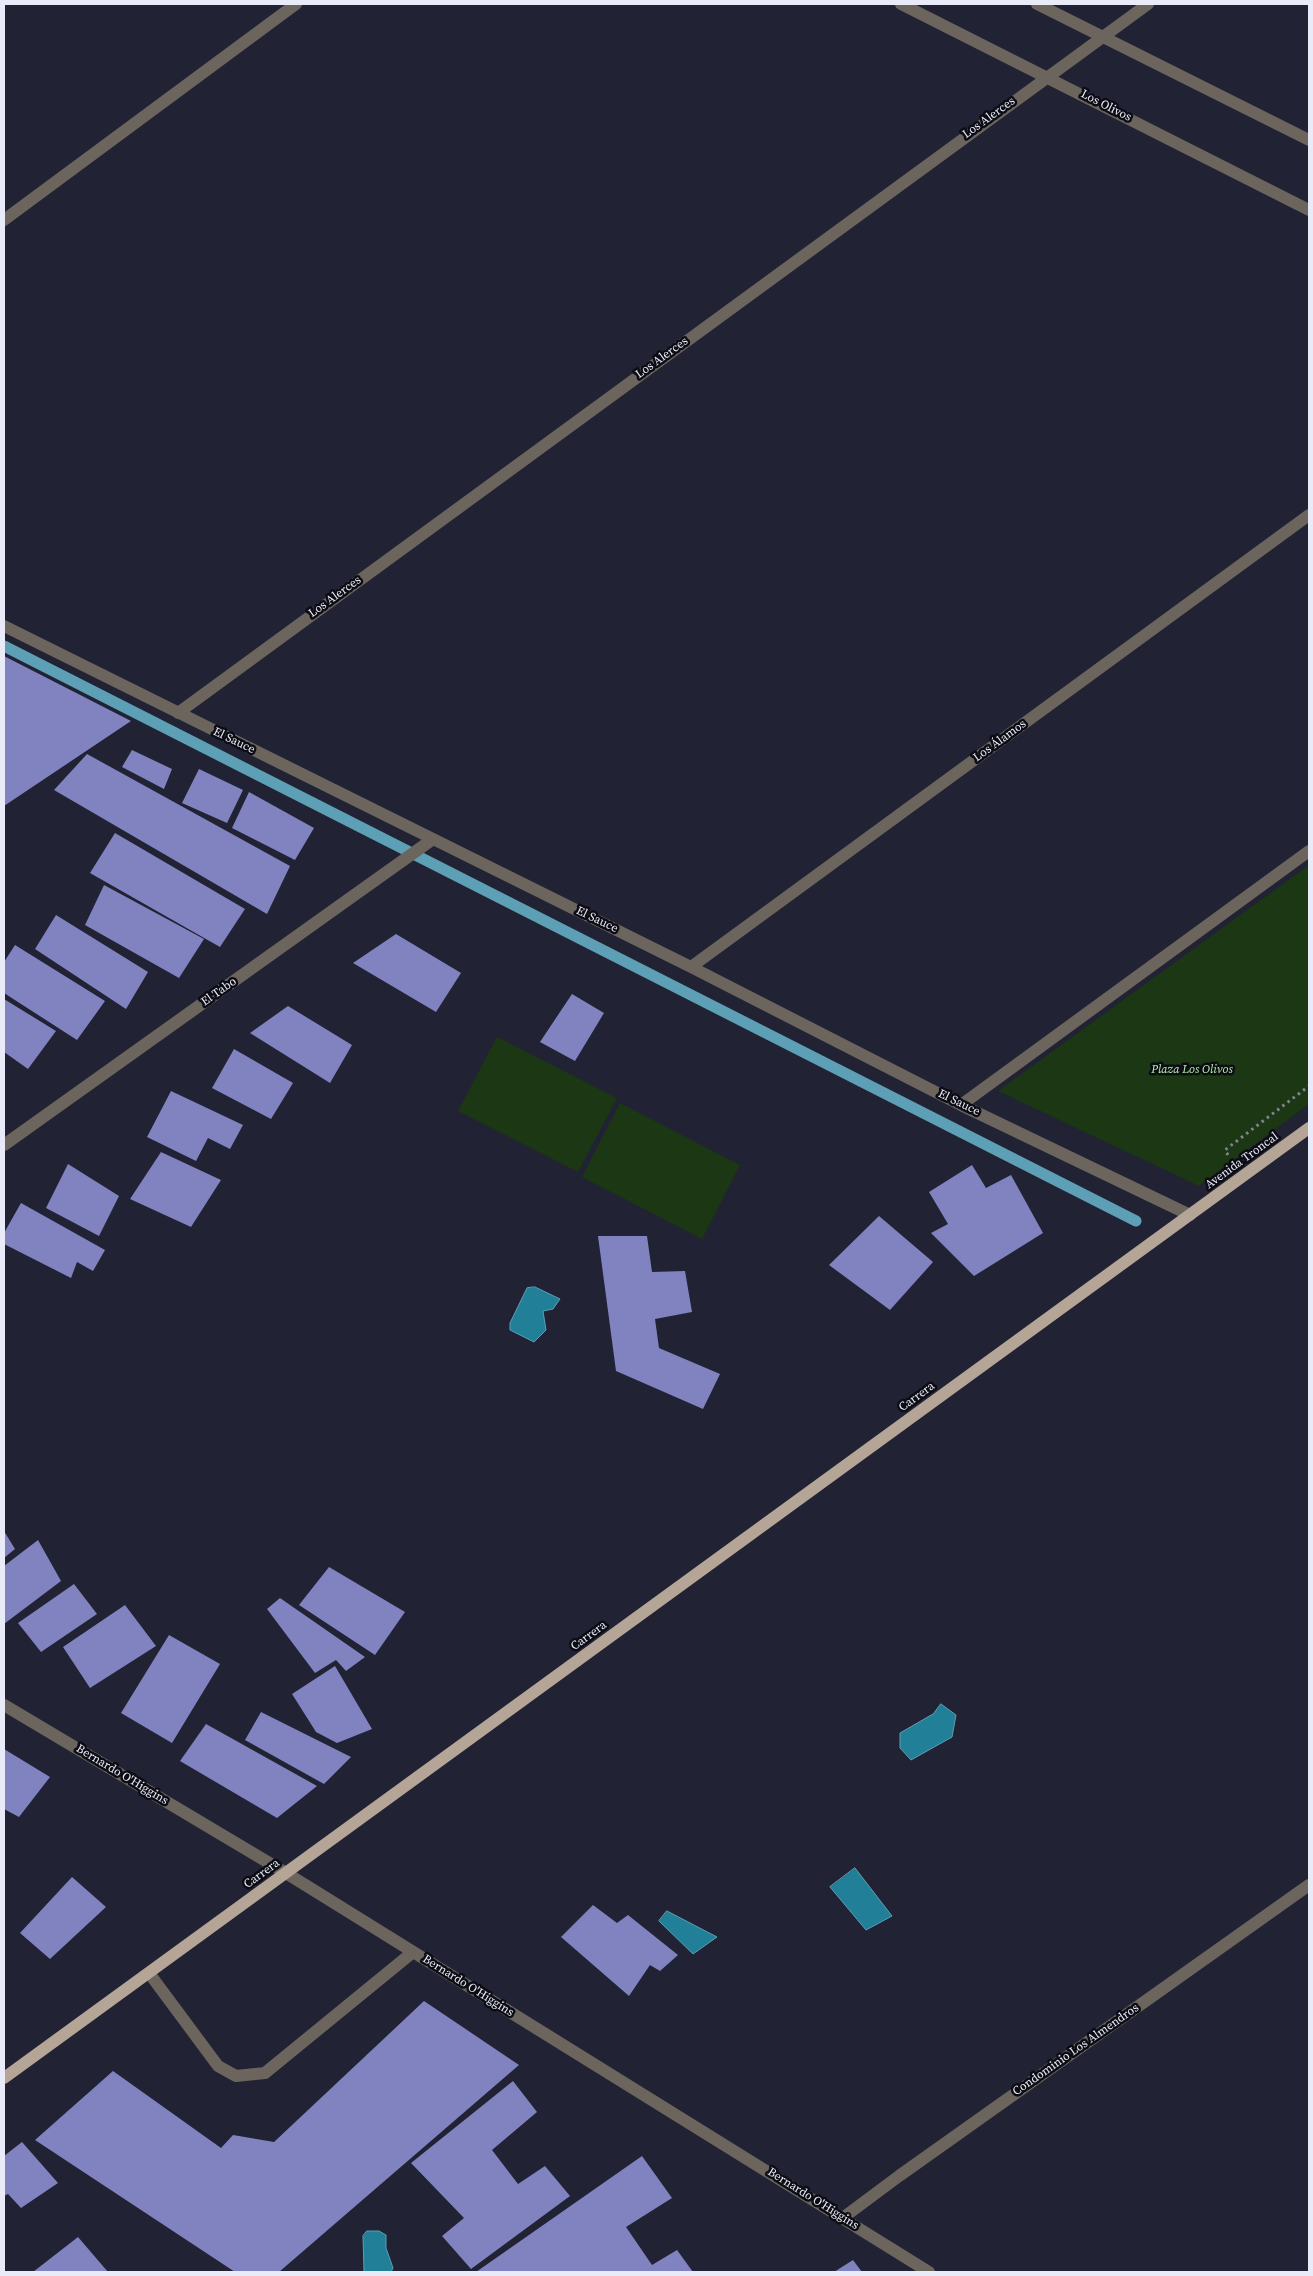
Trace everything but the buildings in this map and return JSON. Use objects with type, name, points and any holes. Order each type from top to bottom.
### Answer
[{"type":"main road","name":"Avenida Troncal","points":[[1190,1215],[1309,1128]]},
{"type":"main road","name":"Carrera","points":[[4,2078],[1190,1215]]},
{"type":"street","points":[[4,220],[296,4]]},
{"type":"street","name":"Los Olivos","points":[[901,4],[1309,210]]},
{"type":"street","points":[[1036,4],[1309,140]]},
{"type":"street","name":"Los Alerces","points":[[178,713],[1046,76],[1148,4]]},
{"type":"street","name":"Los Álamos","points":[[691,966],[1309,515]]},
{"type":"street","name":"El Sauce","points":[[4,626],[691,966],[961,1105],[1190,1215]]},
{"type":"street","name":"El Tabo","points":[[4,1145],[433,839]]},
{"type":"street","points":[[961,1105],[1309,851]]},
{"type":"street","name":"Bernardo O'Higgins","points":[[4,1705],[286,1873],[929,2272]]},
{"type":"street","name":"Condominio Los Almendros","points":[[844,2218],[899,2176],[1309,1885]]},
{"type":"street","points":[[149,1973],[218,2066],[236,2076],[265,2073],[413,1952]]},
{"type":"path","points":[[1244,1176],[1225,1150],[1309,1086]]},
{"type":"green space","name":"Plaza Los Olivos","points":[[1309,865],[1309,1104],[1199,1186],[998,1091]]},
{"type":"green space","points":[[497,1037],[617,1098],[578,1172],[458,1111]]},
{"type":"green space","points":[[620,1103],[740,1165],[702,1239],[582,1177]]},
{"type":"water","points":[[535,1287],[560,1299],[553,1309],[543,1311],[546,1330],[534,1342],[510,1330],[510,1323],[527,1288]]},
{"type":"water","points":[[941,1704],[956,1715],[952,1737],[911,1760],[900,1748],[900,1733],[933,1714]]},
{"type":"water","points":[[855,1868],[892,1916],[866,1930],[830,1887]]},
{"type":"water","points":[[667,1911],[717,1937],[693,1954],[659,1921]]},
{"type":"water","points":[[367,2231],[379,2231],[386,2235],[386,2248],[393,2268],[391,2272],[364,2272],[363,2236]]},
{"type":"waterway","points":[[4,646],[1136,1221]]}]
